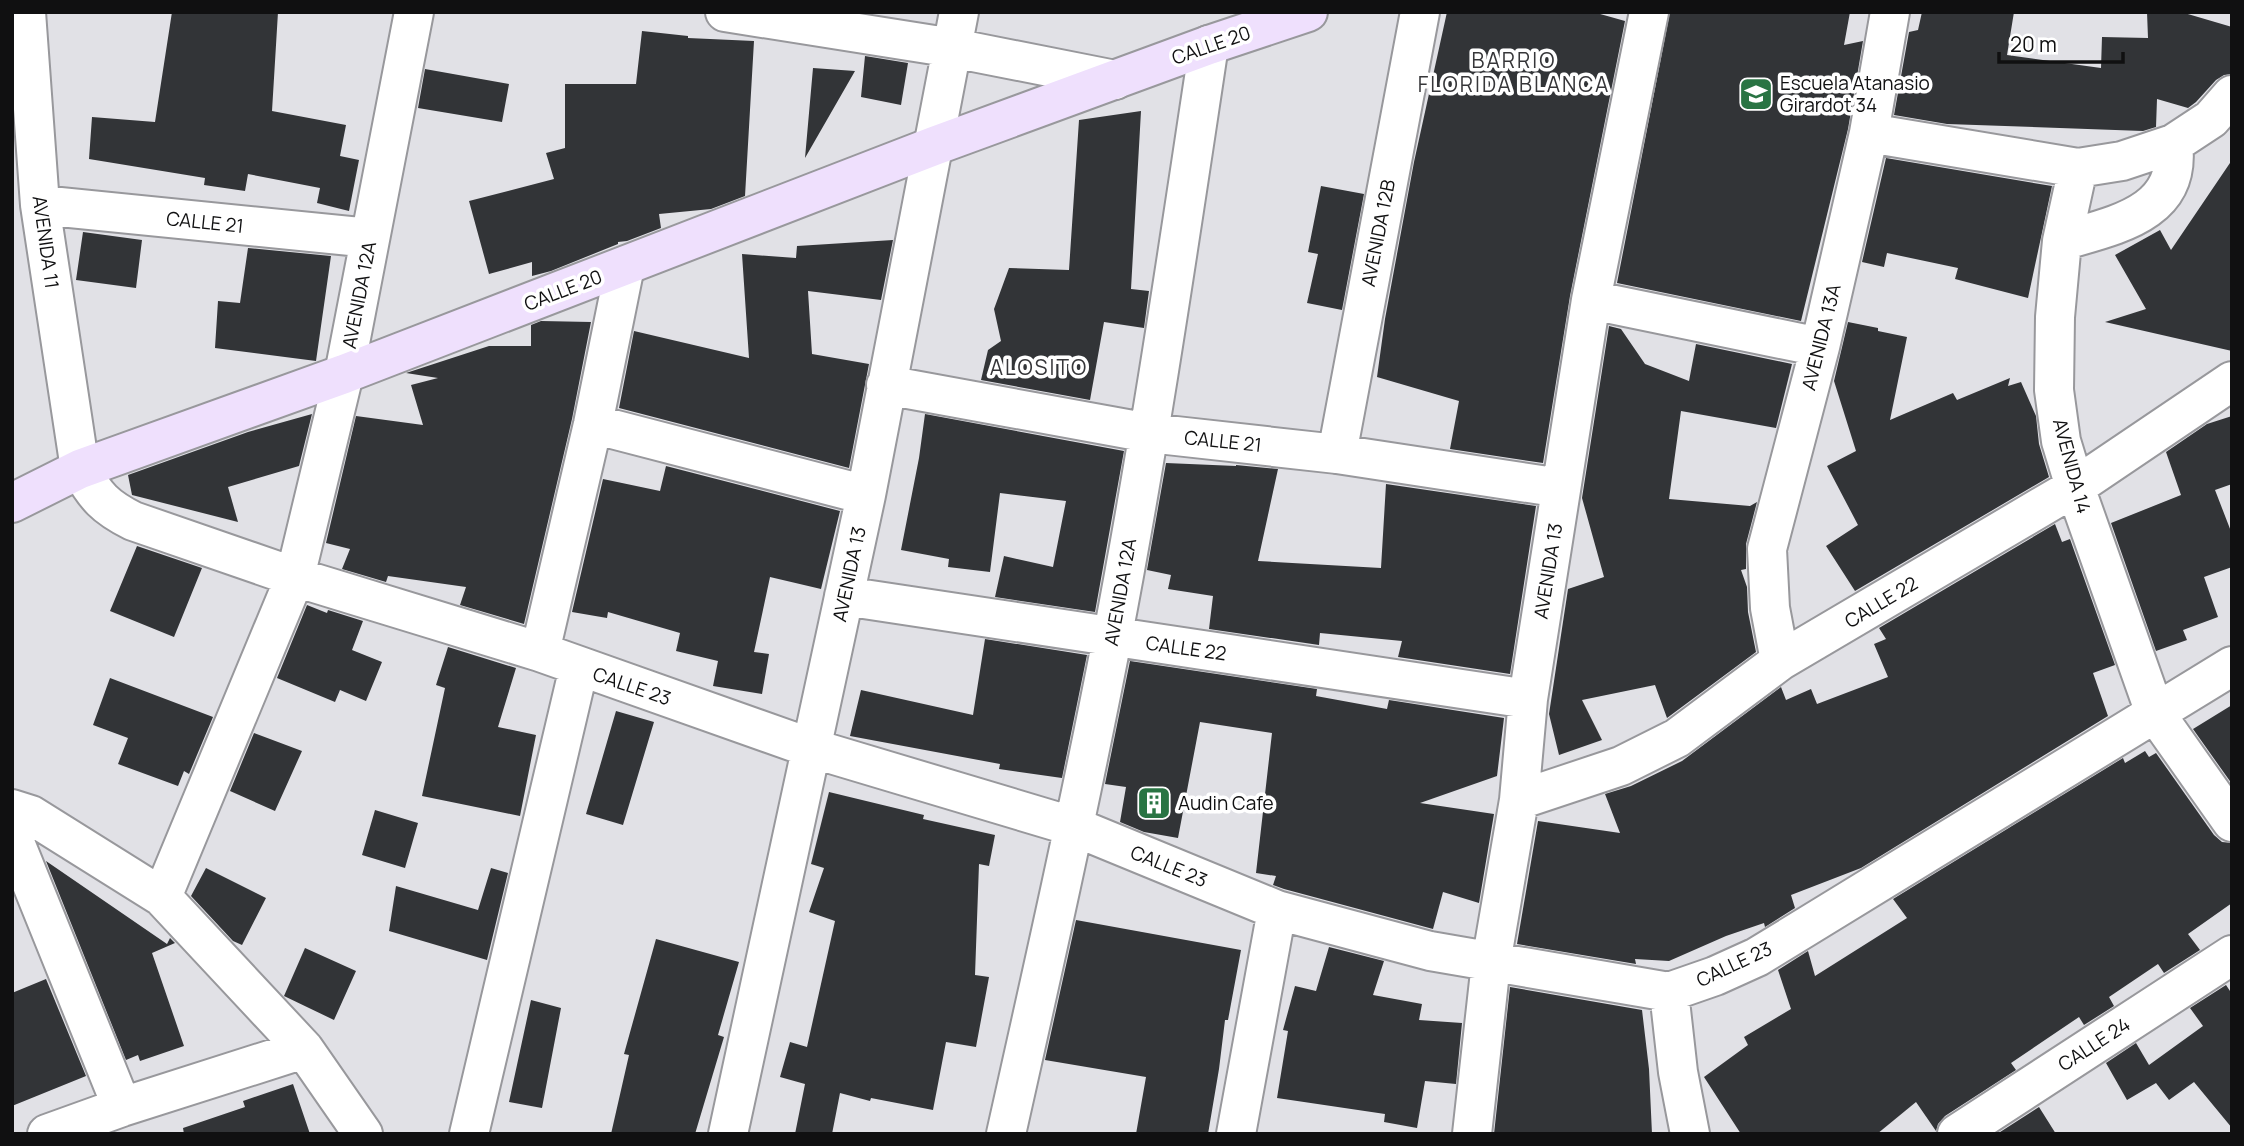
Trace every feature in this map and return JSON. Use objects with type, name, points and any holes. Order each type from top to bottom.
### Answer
[{"type":"street","name":"AVENIDA 11","points":[[26,12],[40,205],[80,470]]},
{"type":"street","name":"AVENIDA 12A","points":[[162,897],[295,576],[344,374],[414,12]]},
{"type":"street","points":[[725,12],[956,30],[1115,80]]},
{"type":"street","name":"CALLE 20","points":[[12,503],[80,470],[344,374],[934,146],[1209,45],[1308,12]]},
{"type":"street","name":"AVENIDA 12B","points":[[1337,454],[1420,12]]},
{"type":"street","name":"AVENIDA 13","points":[[1472,1134],[1491,963],[1519,800],[1528,699],[1561,488],[1591,300],[1648,12]]},
{"type":"street","name":"AVENIDA 13A","points":[[1780,661],[1770,608],[1767,549],[1820,347],[1869,133],[1890,12]]},
{"type":"street","name":"AVENIDA 13","points":[[728,1134],[866,495],[956,30]]},
{"type":"street","name":"AVENIDA 12A","points":[[1006,1134],[1075,827],[1112,637],[1149,433],[1209,45]]},
{"type":"street","points":[[1869,133],[2078,168],[2122,161],[2173,144],[2211,119],[2232,95]]},
{"type":"street","points":[[2062,240],[2136,216],[2154,204],[2173,176],[2173,144]]},
{"type":"street","name":"AVENIDA 14","points":[[2078,168],[2062,240],[2054,317],[2054,390],[2061,440],[2155,713],[2232,822]]},
{"type":"street","name":"CALLE 21","points":[[40,205],[370,238]]},
{"type":"street","points":[[540,652],[593,424],[625,266]]},
{"type":"street","points":[[1591,300],[1820,347]]},
{"type":"street","name":"CALLE 22","points":[[1519,800],[1620,765],[1677,738],[1780,661],[2075,487],[2232,381]]},
{"type":"street","name":"CALLE 21","points":[[886,386],[1149,433],[1337,454],[1561,488]]},
{"type":"street","points":[[593,424],[866,495]]},
{"type":"street","name":"CALLE 23","points":[[80,470],[94,494],[116,512],[133,521],[295,576],[540,652],[811,748],[1075,827],[1277,910],[1430,951],[1669,992],[1715,976],[1757,957],[2232,666]]},
{"type":"street","name":"CALLE 22","points":[[844,596],[1528,699]]},
{"type":"street","points":[[469,1134],[579,667]]},
{"type":"street","points":[[12,809],[31,815],[162,897],[304,1049],[363,1134]]},
{"type":"street","points":[[12,835],[122,1107]]},
{"type":"street","points":[[1236,1134],[1277,910]]},
{"type":"street","name":"CALLE 24","points":[[1957,1134],[2232,955]]},
{"type":"street","points":[[1669,992],[1678,1072],[1690,1134]]},
{"type":"street","points":[[47,1134],[304,1049]]},
{"type":"building","points":[[172,12],[278,12],[272,111],[346,125],[340,156],[359,160],[349,211],[317,203],[320,188],[248,174],[245,191],[204,185],[205,178],[89,159],[92,117],[155,122]]},
{"type":"building","points":[[1447,12],[1593,12],[1625,21],[1570,296],[1543,463],[1450,449],[1459,401],[1377,377],[1414,162]]},
{"type":"building","points":[[1670,12],[1850,12],[1844,45],[1863,41],[1848,129],[1801,321],[1617,283]]},
{"type":"building","points":[[1922,12],[2014,12],[2007,55],[2101,68],[2102,37],[2148,38],[2147,12],[2181,12],[2232,27],[2232,74],[2216,80],[2188,108],[2157,99],[2156,127],[2143,131],[1947,124],[1894,115],[1909,32],[1918,30]]},
{"type":"building","points":[[642,31],[688,38],[754,41],[745,196],[711,209],[659,214],[661,228],[618,242],[551,271],[532,276],[532,262],[489,274],[469,201],[554,179],[546,153],[565,148],[565,84],[636,84]]},
{"type":"building","points":[[865,56],[908,63],[901,105],[861,97]]},
{"type":"building","points":[[813,68],[855,71],[805,158]]},
{"type":"building","points":[[425,69],[509,84],[502,122],[418,108]]},
{"type":"building","points":[[1141,111],[1131,289],[1149,291],[1144,328],[1104,322],[1090,400],[981,380],[988,350],[1001,341],[994,309],[1009,268],[1069,270],[1079,120]]},
{"type":"building","points":[[1886,158],[2052,186],[2028,298],[1955,279],[1958,268],[1887,253],[1884,267],[1862,262]]},
{"type":"building","points":[[2232,160],[2232,351],[2105,322],[2146,309],[2115,255],[2160,230],[2171,250]]},
{"type":"building","points":[[1321,186],[1364,194],[1342,310],[1307,303],[1318,254],[1308,252]]},
{"type":"building","points":[[83,232],[142,240],[136,288],[76,280]]},
{"type":"building","points":[[893,240],[881,300],[808,291],[812,354],[869,364],[849,468],[619,408],[634,331],[749,358],[742,254],[796,258],[797,246]]},
{"type":"building","points":[[248,248],[331,256],[316,361],[215,348],[218,301],[240,303]]},
{"type":"building","points":[[541,321],[591,322],[572,419],[524,624],[460,605],[466,587],[388,576],[386,582],[342,569],[350,549],[326,543],[356,416],[423,425],[411,385],[438,378],[406,373],[489,346],[531,346],[531,325]]},
{"type":"building","points":[[1848,322],[1907,337],[1890,420],[1953,393],[1957,400],[2010,378],[2008,386],[2021,382],[2036,416],[2039,444],[2049,477],[1855,591],[1826,546],[1858,525],[1827,466],[1856,451],[1834,381]]},
{"type":"building","points":[[1609,326],[1621,329],[1645,364],[1689,381],[1696,344],[1792,364],[1776,428],[1681,411],[1669,499],[1750,506],[1757,502],[1746,544],[1746,569],[1741,570],[1747,587],[1748,612],[1756,652],[1667,718],[1655,685],[1582,700],[1602,740],[1559,755],[1549,714],[1568,589],[1604,577],[1582,498]]},
{"type":"building","points":[[312,414],[299,466],[228,487],[238,522],[132,495],[128,475],[248,432]]},
{"type":"building","points":[[925,414],[1124,451],[1095,612],[995,597],[1004,556],[1053,567],[1066,501],[1000,493],[990,572],[948,567],[949,559],[901,550]]},
{"type":"building","points":[[2232,416],[2232,484],[2215,490],[2232,534],[2232,567],[2204,577],[2218,617],[2183,630],[2187,640],[2156,651],[2111,523],[2181,495],[2166,452],[2207,424]]},
{"type":"building","points":[[1166,463],[1278,469],[1258,561],[1381,568],[1386,484],[1536,506],[1510,674],[1398,657],[1402,641],[1320,633],[1319,645],[1209,629],[1213,596],[1168,589],[1171,575],[1147,570]]},
{"type":"building","points":[[666,466],[840,511],[821,589],[770,577],[754,652],[769,654],[762,694],[713,686],[718,661],[676,651],[680,633],[608,612],[607,618],[572,612],[603,479],[660,491]]},
{"type":"building","points":[[2055,524],[2062,542],[2070,539],[2115,665],[2093,673],[2108,716],[1861,868],[1791,895],[1795,908],[1765,927],[1764,923],[1726,936],[1669,961],[1635,959],[1636,964],[1517,944],[1538,821],[1620,833],[1605,794],[1631,786],[1682,761],[1781,687],[1786,700],[1811,689],[1817,704],[1888,677],[1874,644],[1886,639],[1879,628]]},
{"type":"building","points":[[137,546],[202,568],[174,637],[110,611]]},
{"type":"building","points":[[307,605],[327,613],[328,610],[363,621],[352,650],[382,662],[366,701],[340,690],[335,702],[277,678]]},
{"type":"building","points":[[985,639],[1087,655],[1062,778],[999,769],[1000,764],[850,736],[861,690],[973,715]]},
{"type":"building","points":[[448,647],[516,668],[498,727],[536,735],[520,816],[422,796],[445,688],[436,685]]},
{"type":"building","points":[[1130,661],[1317,689],[1316,696],[1387,709],[1389,700],[1504,718],[1497,776],[1420,803],[1494,814],[1479,903],[1443,892],[1433,929],[1284,889],[1273,885],[1276,876],[1256,873],[1272,733],[1200,722],[1178,838],[1144,832],[1120,822],[1126,787],[1105,784]]},
{"type":"building","points":[[110,678],[213,717],[189,774],[184,771],[178,786],[118,764],[128,738],[93,725]]},
{"type":"building","points":[[2232,705],[2232,784],[2193,729]]},
{"type":"building","points":[[616,711],[654,722],[623,825],[586,814]]},
{"type":"building","points":[[254,733],[302,751],[275,811],[230,791]]},
{"type":"building","points":[[2145,751],[2149,757],[2156,753],[2214,835],[2222,842],[2232,843],[2232,903],[2188,934],[2200,950],[2164,973],[2158,964],[2109,997],[2114,1006],[2084,1025],[2079,1017],[2011,1063],[2016,1070],[1945,1116],[1936,1131],[1916,1102],[1877,1134],[1741,1134],[1704,1077],[1748,1045],[1744,1037],[1791,1009],[1778,970],[1808,951],[1815,976],[1907,918],[1893,899],[2123,758],[2125,763]]},
{"type":"building","points":[[829,792],[924,815],[923,819],[995,835],[989,866],[979,864],[975,975],[989,977],[976,1047],[946,1042],[933,1110],[871,1098],[870,1101],[840,1093],[832,1134],[795,1134],[805,1084],[780,1077],[790,1042],[807,1047],[835,921],[809,912],[824,868],[811,864]]},
{"type":"building","points":[[375,810],[418,823],[405,868],[362,855]]},
{"type":"building","points":[[46,861],[167,944],[170,938],[175,943],[152,953],[184,1046],[140,1061],[138,1055],[126,1060]]},
{"type":"building","points":[[206,868],[266,898],[242,945],[233,941],[191,896]]},
{"type":"building","points":[[491,868],[508,873],[487,960],[389,931],[396,886],[478,910]]},
{"type":"building","points":[[1076,920],[1241,950],[1228,1020],[1225,1020],[1208,1134],[1136,1134],[1146,1077],[1045,1060]]},
{"type":"building","points":[[656,939],[739,962],[718,1035],[724,1037],[695,1134],[611,1134],[629,1055],[624,1054]]},
{"type":"building","points":[[1329,947],[1384,961],[1373,995],[1422,1004],[1419,1020],[1462,1023],[1456,1084],[1425,1081],[1417,1128],[1384,1122],[1385,1114],[1277,1098],[1288,1031],[1283,1030],[1295,986],[1316,991]]},
{"type":"building","points":[[305,948],[356,971],[334,1020],[284,996]]},
{"type":"building","points":[[46,979],[86,1076],[12,1106],[12,993]]},
{"type":"building","points":[[2226,985],[2232,994],[2232,1128],[2194,1082],[2169,1100],[2156,1083],[2127,1100],[2106,1063],[2136,1043],[2149,1065],[2203,1026],[2190,1008]]},
{"type":"building","points":[[1510,987],[1642,1010],[1649,1069],[1652,1134],[1494,1134]]},
{"type":"building","points":[[531,1000],[561,1008],[542,1108],[509,1102]]},
{"type":"building","points":[[293,1084],[310,1134],[184,1134],[183,1128],[245,1107],[243,1101]]},
{"type":"building","points":[[2039,1107],[2056,1134],[1997,1134]]},
{"type":"place","name":"Escuela Atanasio Girardot 34","points":[[1756,94]]},
{"type":"place","name":"Audin Cafe","points":[[1154,803]]},
{"type":"district","name":"BARRIO FLORIDA BLANCA","points":[[1514,73]]},
{"type":"district","name":"ALOSITO","points":[[1039,368]]}]
